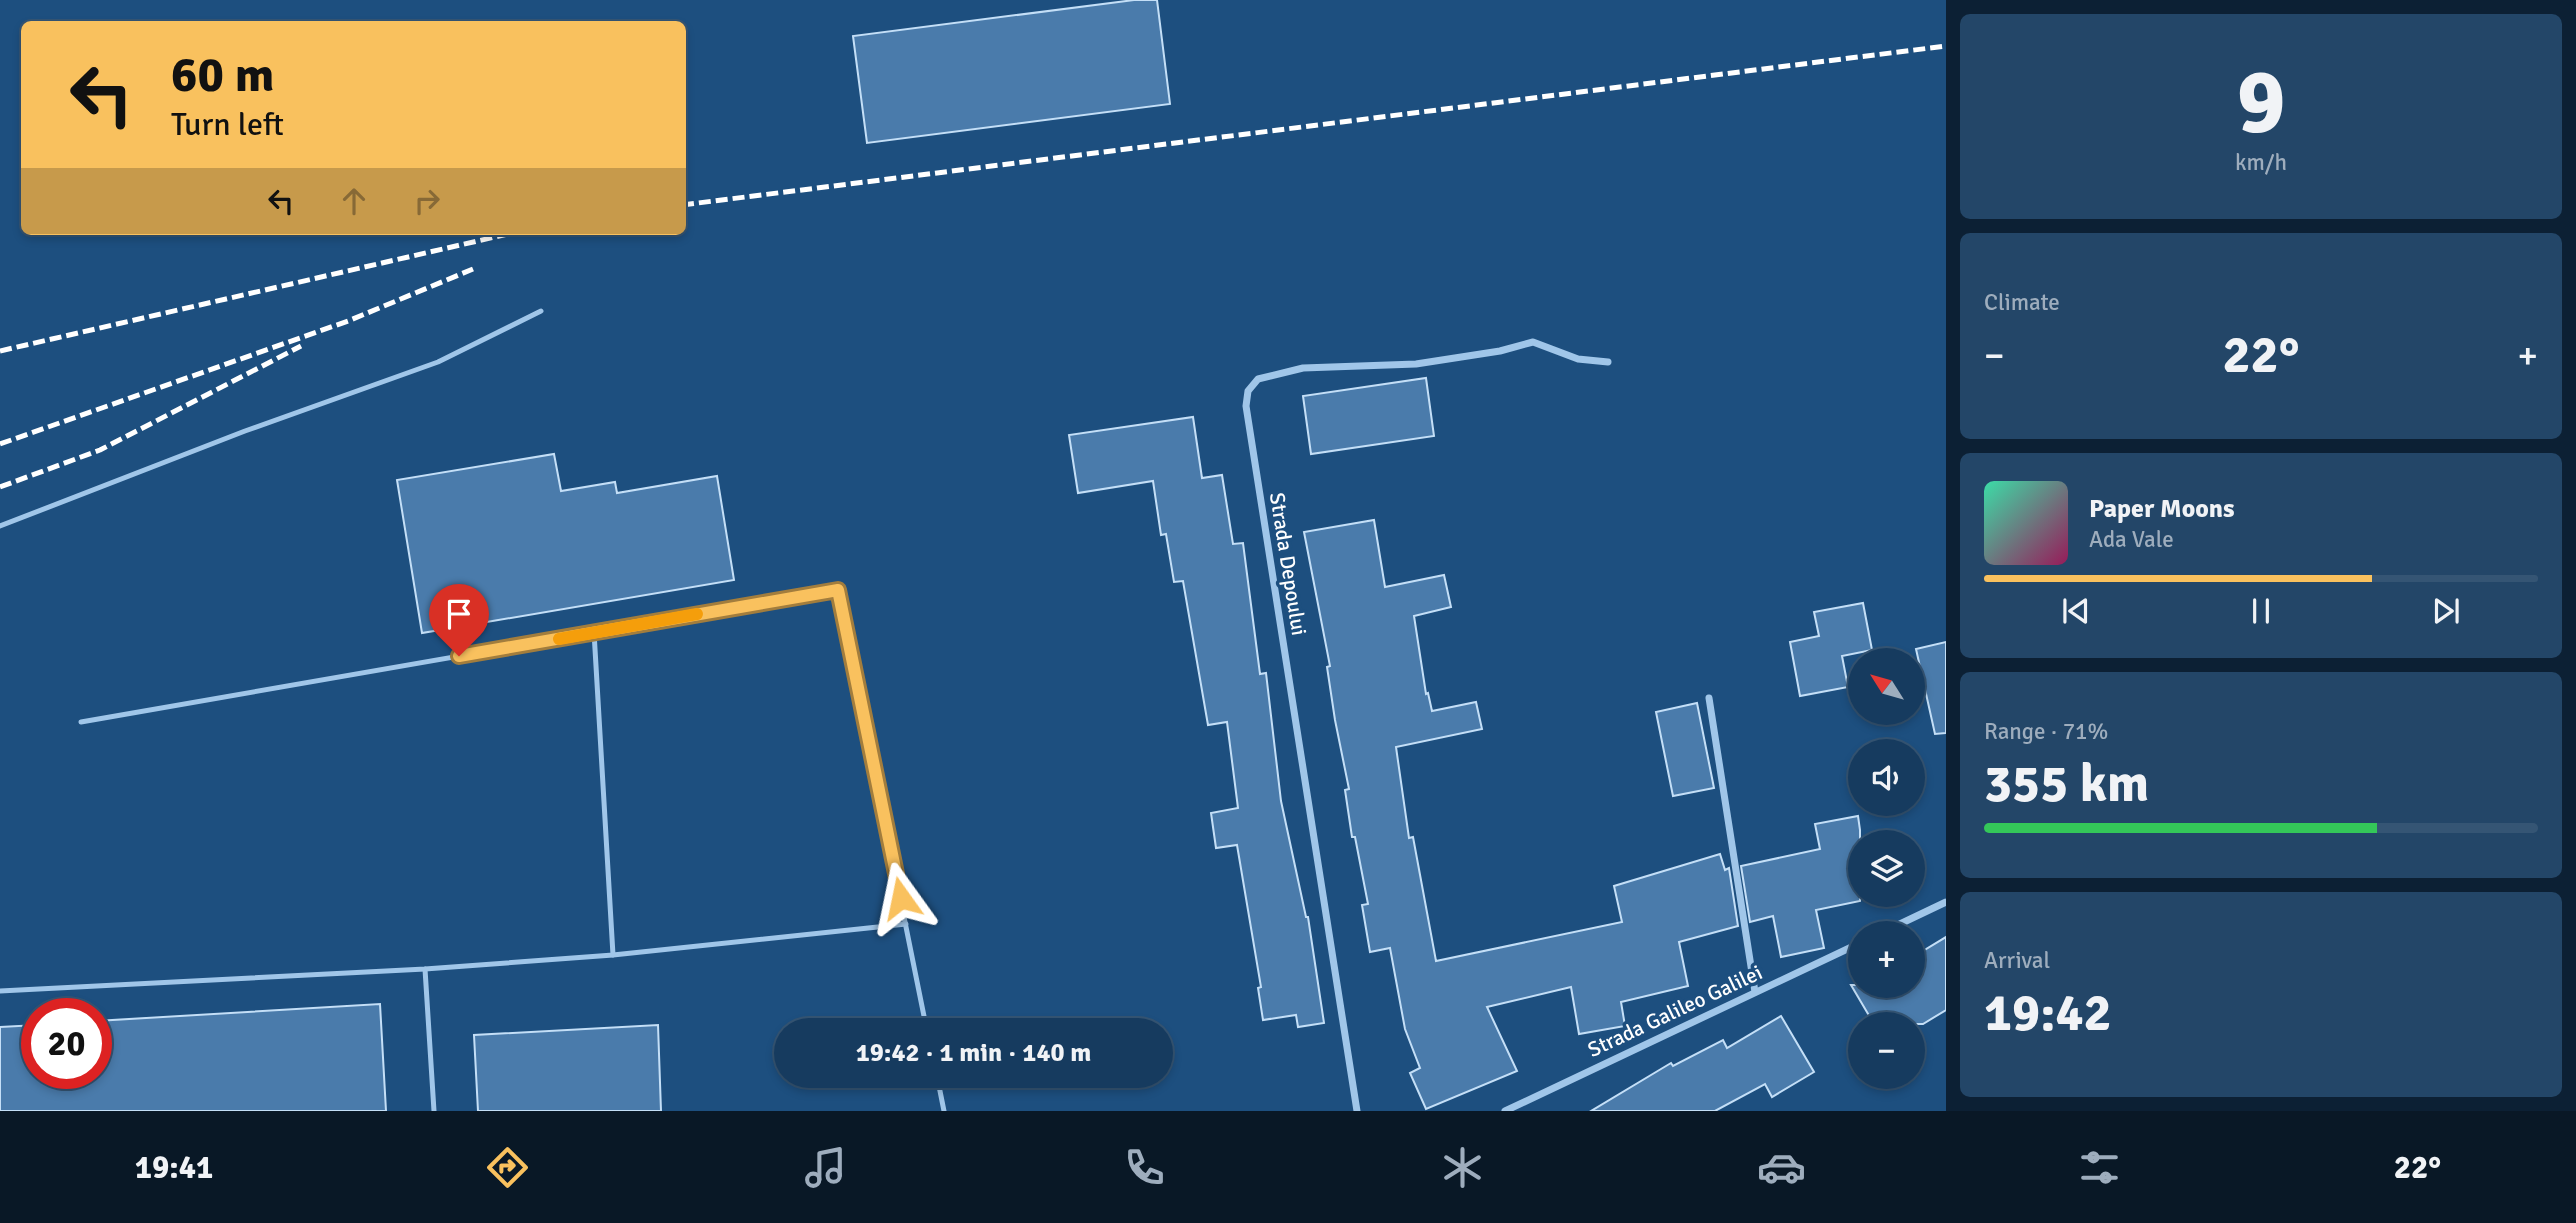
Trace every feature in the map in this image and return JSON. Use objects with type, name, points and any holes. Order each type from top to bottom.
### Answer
[{"type":"street","name":"Strada Depoului","points":[[1357,1111],[1245,406],[1248,391],[1258,379],[1303,368],[1416,364],[1500,351],[1533,342],[1578,359],[1608,362]]},
{"type":"street","points":[[1709,698],[1755,992]]},
{"type":"street","points":[[1906,921],[1946,902]]},
{"type":"street","name":"Strada Galileo Galilei","points":[[1505,1111],[1848,949]]},
{"type":"lane","points":[[0,526],[245,431],[438,362],[541,311]]},
{"type":"lane","points":[[81,722],[838,590],[925,1018]]},
{"type":"lane","points":[[594,632],[613,955]]},
{"type":"lane","points":[[0,991],[425,969],[613,955],[906,923]]},
{"type":"lane","points":[[425,969],[434,1111]]},
{"type":"lane","points":[[939,1088],[944,1111]]},
{"type":"building","points":[[1134,0],[1157,0],[1170,104],[867,143],[853,36]]},
{"type":"building","points":[[1426,378],[1434,436],[1311,454],[1303,396]]},
{"type":"building","points":[[1193,417],[1202,478],[1222,475],[1233,544],[1243,543],[1260,674],[1266,673],[1281,801],[1308,917],[1324,1023],[1298,1027],[1296,1015],[1263,1020],[1258,988],[1261,987],[1237,845],[1216,848],[1211,813],[1238,808],[1227,722],[1208,725],[1183,581],[1174,582],[1166,534],[1161,535],[1153,481],[1078,493],[1069,435]]},
{"type":"building","points":[[554,454],[561,491],[615,482],[617,493],[717,476],[734,580],[422,633],[397,480]]},
{"type":"building","points":[[1374,520],[1385,587],[1444,575],[1451,607],[1414,616],[1426,694],[1428,693],[1432,711],[1476,702],[1482,729],[1396,747],[1409,838],[1413,837],[1436,961],[1622,922],[1614,886],[1720,854],[1725,870],[1729,868],[1738,926],[1679,942],[1688,986],[1621,1002],[1625,1026],[1579,1034],[1571,987],[1487,1007],[1517,1071],[1426,1109],[1410,1073],[1420,1068],[1405,1029],[1390,948],[1370,952],[1362,905],[1368,904],[1355,837],[1352,837],[1345,790],[1349,789],[1335,720],[1327,667],[1330,666],[1304,532]]},
{"type":"building","points":[[1863,603],[1872,648],[1848,648],[1848,655],[1842,656],[1848,687],[1800,696],[1790,642],[1819,636],[1814,612]]},
{"type":"building","points":[[1946,642],[1946,733],[1935,734],[1925,689],[1925,648],[1920,648]]},
{"type":"building","points":[[1697,703],[1714,788],[1673,796],[1656,712]]},
{"type":"building","points":[[1858,816],[1860,830],[1848,830],[1848,903],[1816,910],[1824,948],[1781,957],[1773,916],[1750,922],[1741,866],[1820,849],[1815,824]]},
{"type":"building","points":[[1946,937],[1946,1010],[1925,1023],[1925,1012],[1867,1012],[1859,998],[1925,998],[1925,950]]},
{"type":"building","points":[[380,1004],[386,1111],[0,1111],[0,1027],[21,1026],[21,1089],[112,1089],[112,1020]]},
{"type":"building","points":[[1781,1016],[1814,1072],[1772,1097],[1765,1084],[1715,1111],[1591,1111],[1671,1063],[1673,1066],[1723,1040],[1727,1048]]},
{"type":"building","points":[[658,1025],[661,1111],[478,1111],[474,1035]]},
{"type":"railway","points":[[686,204],[1946,46]]},
{"type":"railway","points":[[0,351],[504,235]]},
{"type":"railway","points":[[0,444],[348,321],[473,269]]},
{"type":"railway","points":[[0,487],[100,450],[301,346]]},
{"type":"slow traffic","points":[[559,639],[697,614]]},
{"type":"route","points":[[459,656],[838,590],[901,898]]}]
